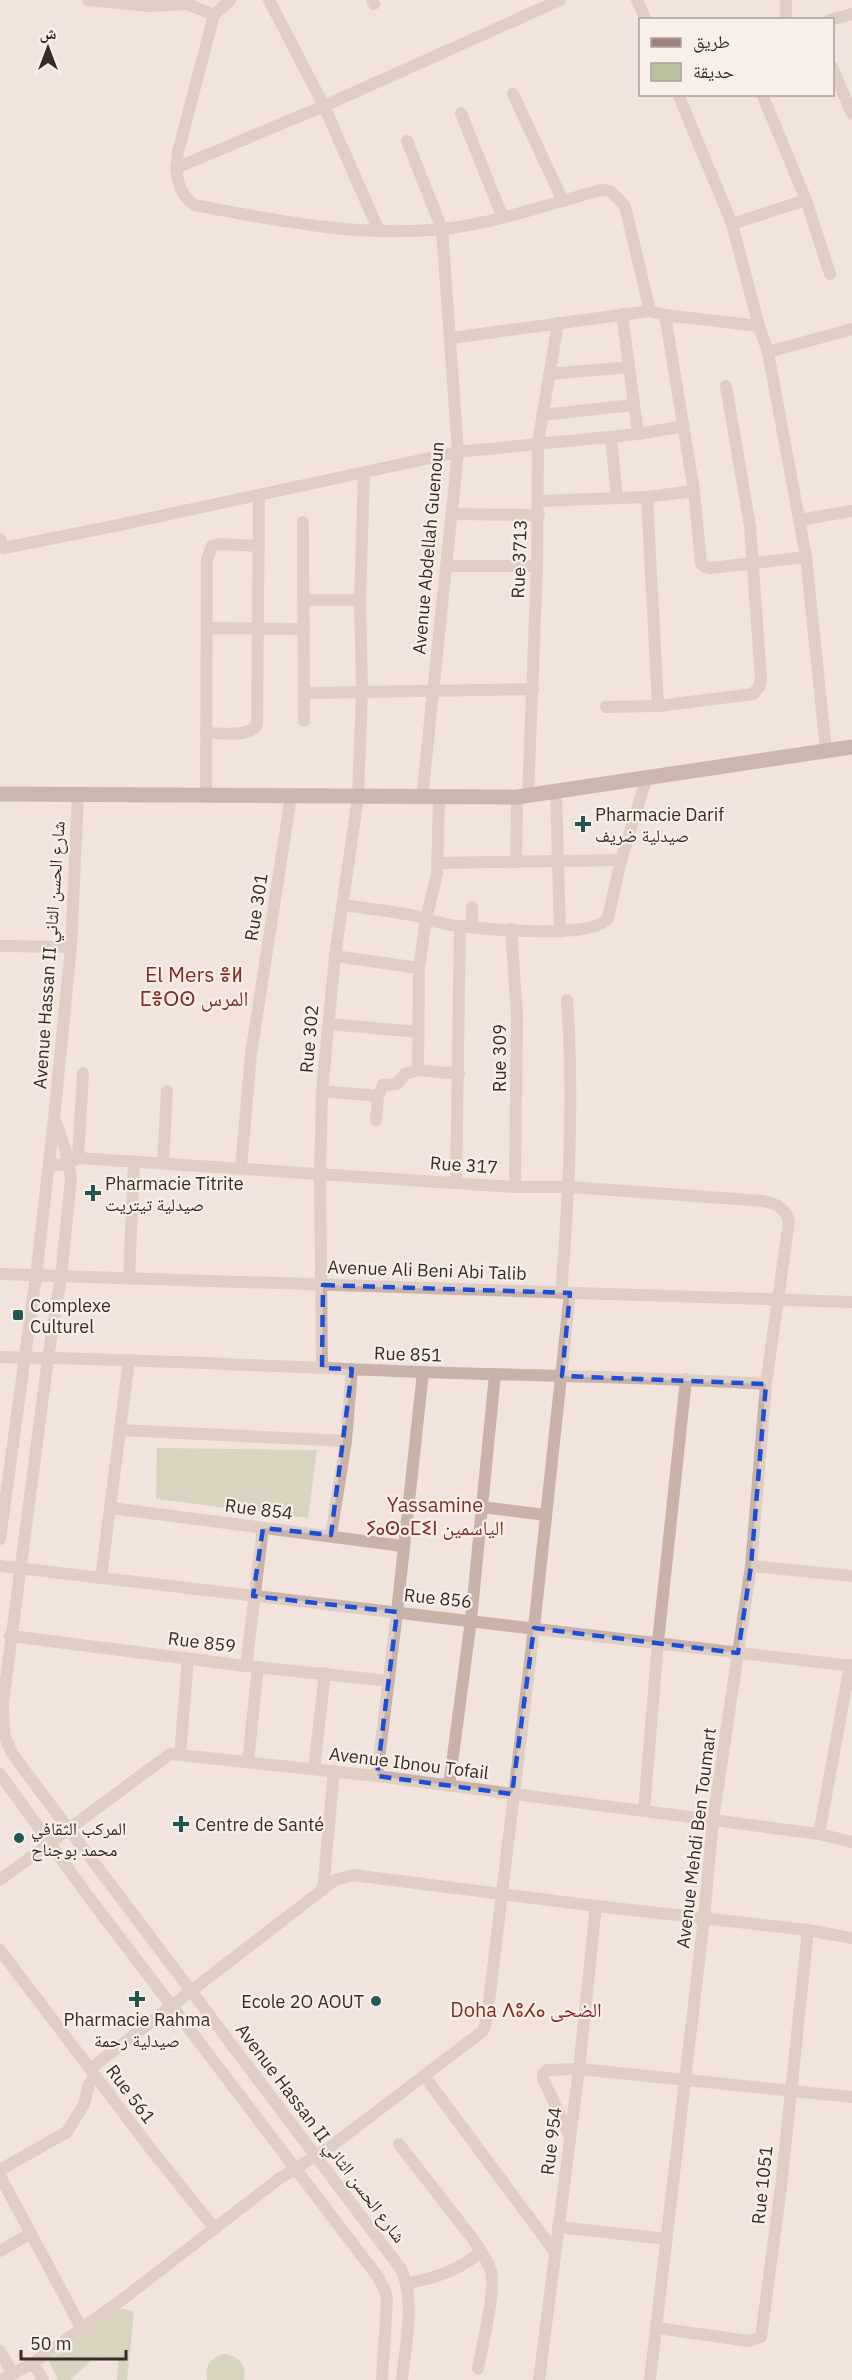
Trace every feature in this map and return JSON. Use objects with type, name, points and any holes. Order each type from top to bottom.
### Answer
[{"type":"street","points":[[88,0],[150,6],[186,2],[214,15]]},
{"type":"street","points":[[230,0],[214,15],[176,168],[177,184],[184,196],[194,205],[300,224],[379,231],[442,229],[503,218],[601,190],[610,191],[619,197],[625,206],[650,311]]},
{"type":"street","points":[[269,0],[324,106],[379,231]]},
{"type":"street","points":[[176,168],[324,106],[560,0]]},
{"type":"street","points":[[637,0],[645,18]]},
{"type":"street","points":[[786,0],[786,18]]},
{"type":"street","points":[[834,19],[852,14]]},
{"type":"street","points":[[834,72],[852,114]]},
{"type":"street","points":[[513,94],[563,201]]},
{"type":"street","points":[[679,96],[732,224],[768,352],[806,557],[826,750]]},
{"type":"street","points":[[763,96],[806,200],[830,274]]},
{"type":"street","points":[[461,114],[503,218]]},
{"type":"street","name":"Avenue Abdellah Guenoun","points":[[407,141],[442,229],[458,452],[422,798]]},
{"type":"street","points":[[732,224],[806,200]]},
{"type":"street","points":[[451,338],[650,311],[665,315],[759,326]]},
{"type":"street","points":[[622,314],[638,434]]},
{"type":"street","points":[[665,315],[694,491],[700,563],[711,568],[806,557]]},
{"type":"street","name":"Rue 3713","points":[[516,862],[533,689],[539,501],[538,443],[558,323]]},
{"type":"street","points":[[768,352],[852,329]]},
{"type":"street","points":[[549,374],[629,367]]},
{"type":"street","points":[[606,707],[658,706],[753,694],[759,687],[761,679],[750,526],[726,386]]},
{"type":"street","points":[[542,416],[633,405]]},
{"type":"street","points":[[1,545],[259,496],[458,452],[638,434],[684,426]]},
{"type":"street","points":[[611,437],[617,498]]},
{"type":"street","name":"Rue 302","points":[[322,1368],[323,1285],[320,1174],[322,1091],[335,956],[358,797],[362,691],[360,600],[364,473]]},
{"type":"street","points":[[539,501],[647,497],[694,491]]},
{"type":"street","points":[[206,733],[247,732],[254,729],[257,724],[259,496]]},
{"type":"street","points":[[647,497],[658,706]]},
{"type":"street","points":[[799,520],[852,511]]},
{"type":"street","points":[[452,514],[538,515]]},
{"type":"street","points":[[303,522],[304,721]]},
{"type":"street","points":[[206,795],[207,559],[212,546],[218,544],[259,546]]},
{"type":"street","points":[[446,566],[537,566]]},
{"type":"street","points":[[304,600],[360,600]]},
{"type":"street","points":[[208,628],[304,629]]},
{"type":"street","points":[[304,693],[533,689]]},
{"type":"street","points":[[0,794],[522,797],[852,747]]},
{"type":"street","points":[[343,904],[466,926],[533,932],[560,932],[601,925],[608,918],[621,860],[647,777]]},
{"type":"street","points":[[556,793],[560,932]]},
{"type":"street","name":"Avenue Hassan II شارع الحسن الثاني","points":[[0,1539],[36,1276],[54,1119],[71,947],[78,794]]},
{"type":"street","name":"Rue 301","points":[[241,1167],[251,1054],[291,796]]},
{"type":"street","points":[[418,1070],[418,968],[437,874],[439,798]]},
{"type":"street","points":[[437,863],[621,860]]},
{"type":"street","points":[[456,1182],[466,926],[472,907]]},
{"type":"street","name":"Rue 309","points":[[511,930],[517,1015],[515,1186]]},
{"type":"street","points":[[0,946],[71,947]]},
{"type":"street","points":[[335,956],[418,968]]},
{"type":"street","points":[[2,2380],[82,2329],[280,2178],[315,2157],[425,2077],[478,2036],[485,2026],[534,1628],[562,1376],[572,1113],[567,1000]]},
{"type":"street","points":[[329,1024],[419,1032]]},
{"type":"street","points":[[376,1120],[378,1096],[383,1085],[397,1084],[405,1074],[418,1070],[459,1074]]},
{"type":"street","points":[[74,1160],[83,1072]]},
{"type":"street","points":[[163,1162],[167,1091]]},
{"type":"street","points":[[322,1091],[378,1096]]},
{"type":"street","name":"Avenue Hassan II شارع الحسن الثاني","points":[[54,1119],[74,1160],[61,1277],[10,1636],[3,1703],[4,1735],[12,1753],[389,2252],[408,2283]]},
{"type":"street","name":"Rue 317","points":[[49,1166],[74,1160],[163,1162],[320,1174],[515,1186],[570,1187],[764,1201],[782,1208],[789,1221],[777,1299]]},
{"type":"street","points":[[129,1279],[134,1161]]},
{"type":"street","name":"Avenue Ali Beni Abi Talib","points":[[0,1274],[852,1302]]},
{"type":"street","name":"Avenue Mehdi Ben Toumart","points":[[650,2380],[686,2079],[713,1820],[752,1566],[766,1384],[777,1299]]},
{"type":"street","name":"Rue 851","points":[[0,1358],[129,1360],[423,1372],[686,1379],[766,1384]]},
{"type":"street","points":[[101,1578],[129,1360]]},
{"type":"street","points":[[331,1535],[346,1441],[352,1369]]},
{"type":"street","points":[[377,1776],[423,1372]]},
{"type":"street","points":[[449,1786],[471,1620],[495,1374]]},
{"type":"street","points":[[644,1811],[658,1642],[686,1379]]},
{"type":"street","points":[[120,1430],[346,1441]]},
{"type":"street","points":[[482,1507],[546,1515]]},
{"type":"street","name":"Rue 854","points":[[111,1508],[403,1546]]},
{"type":"street","points":[[248,1762],[254,1596],[262,1528]]},
{"type":"street","name":"Rue 856","points":[[0,1566],[851,1665]]},
{"type":"street","points":[[752,1566],[852,1576]]},
{"type":"street","name":"Rue 859","points":[[10,1636],[252,1667],[389,1681]]},
{"type":"street","points":[[180,1755],[188,1659]]},
{"type":"street","points":[[819,1834],[851,1665]]},
{"type":"street","points":[[314,1769],[325,1673]]},
{"type":"street","name":"Avenue Ibnou Tofail","points":[[0,1880],[170,1754],[377,1776],[819,1834],[852,1842]]},
{"type":"street","points":[[323,1890],[334,1771]]},
{"type":"street","points":[[0,1774],[172,2008],[367,2262],[385,2290],[387,2312],[382,2380]]},
{"type":"street","points":[[0,1799],[13,1792]]},
{"type":"street","points":[[0,2170],[67,2132],[84,2104],[92,2073],[191,1992],[335,1880],[353,1875],[808,1930],[852,1938]]},
{"type":"street","name":"Rue 954","points":[[539,2380],[579,2069],[596,1906]]},
{"type":"street","name":"Rue 1051","points":[[657,2328],[748,2341],[761,2337],[781,2187],[808,1930]]},
{"type":"street","name":"Rue 561","points":[[0,1950],[92,2073],[215,2229]]},
{"type":"street","points":[[570,2136],[550,2095],[543,2074],[547,2070],[579,2069],[852,2097]]},
{"type":"street","points":[[425,2077],[555,2252]]},
{"type":"street","points":[[399,2144],[481,2251],[491,2272],[492,2282],[478,2368]]},
{"type":"street","points":[[0,2176],[82,2329]]},
{"type":"street","points":[[558,2227],[668,2239]]},
{"type":"street","points":[[0,2251],[31,2233]]},
{"type":"street","points":[[402,2380],[409,2301],[408,2283],[431,2279],[474,2258],[481,2251]]},
{"type":"street","points":[[0,2351],[13,2374]]},
{"type":"street","points":[[33,2362],[43,2380]]},
{"type":"highlighted area","points":[[323,1285],[570,1293],[562,1376],[766,1384],[751,1566],[738,1653],[534,1628],[512,1794],[377,1776],[397,1612],[253,1596],[263,1528],[331,1535],[352,1369],[322,1368]]},
{"type":"green space","points":[[157,1448],[317,1450],[308,1518],[156,1499]]},
{"type":"green space","points":[[118,2308],[134,2311],[127,2380],[117,2380],[118,2359],[95,2357],[70,2380],[58,2380],[49,2361]]},
{"type":"green space","points":[[223,2354],[233,2356],[240,2361],[244,2369],[244,2380],[207,2380],[206,2371],[209,2364]]},
{"type":"place","name":"Pharmacie Darif صيدلية ضريف","points":[[583,824]]},
{"type":"place","name":"Pharmacie Titrite صيدلية تيتريت","points":[[93,1193]]},
{"type":"place","name":"Complexe Culturel","points":[[18,1315]]},
{"type":"place","name":"Centre de Santé","points":[[181,1824]]},
{"type":"place","name":"المركب الثقافي محمد بوجناح","points":[[19,1838]]},
{"type":"place","name":"Pharmacie Rahma صيدلية رحمة","points":[[137,1999]]},
{"type":"place","name":"Ecole 2O AOUT","points":[[376,2001]]},
{"type":"district","name":"El Mers ⴻⵍ ⵎⴻⵔⵙ المرس","points":[[194,986]]},
{"type":"district","name":"Yassamine ⵢⴰⵙⴰⵎⵉⵏ الياسمين","points":[[435,1516]]},
{"type":"district","name":"Doha ⴷⵓⵃⴰ الضحى","points":[[526,2009]]}]
